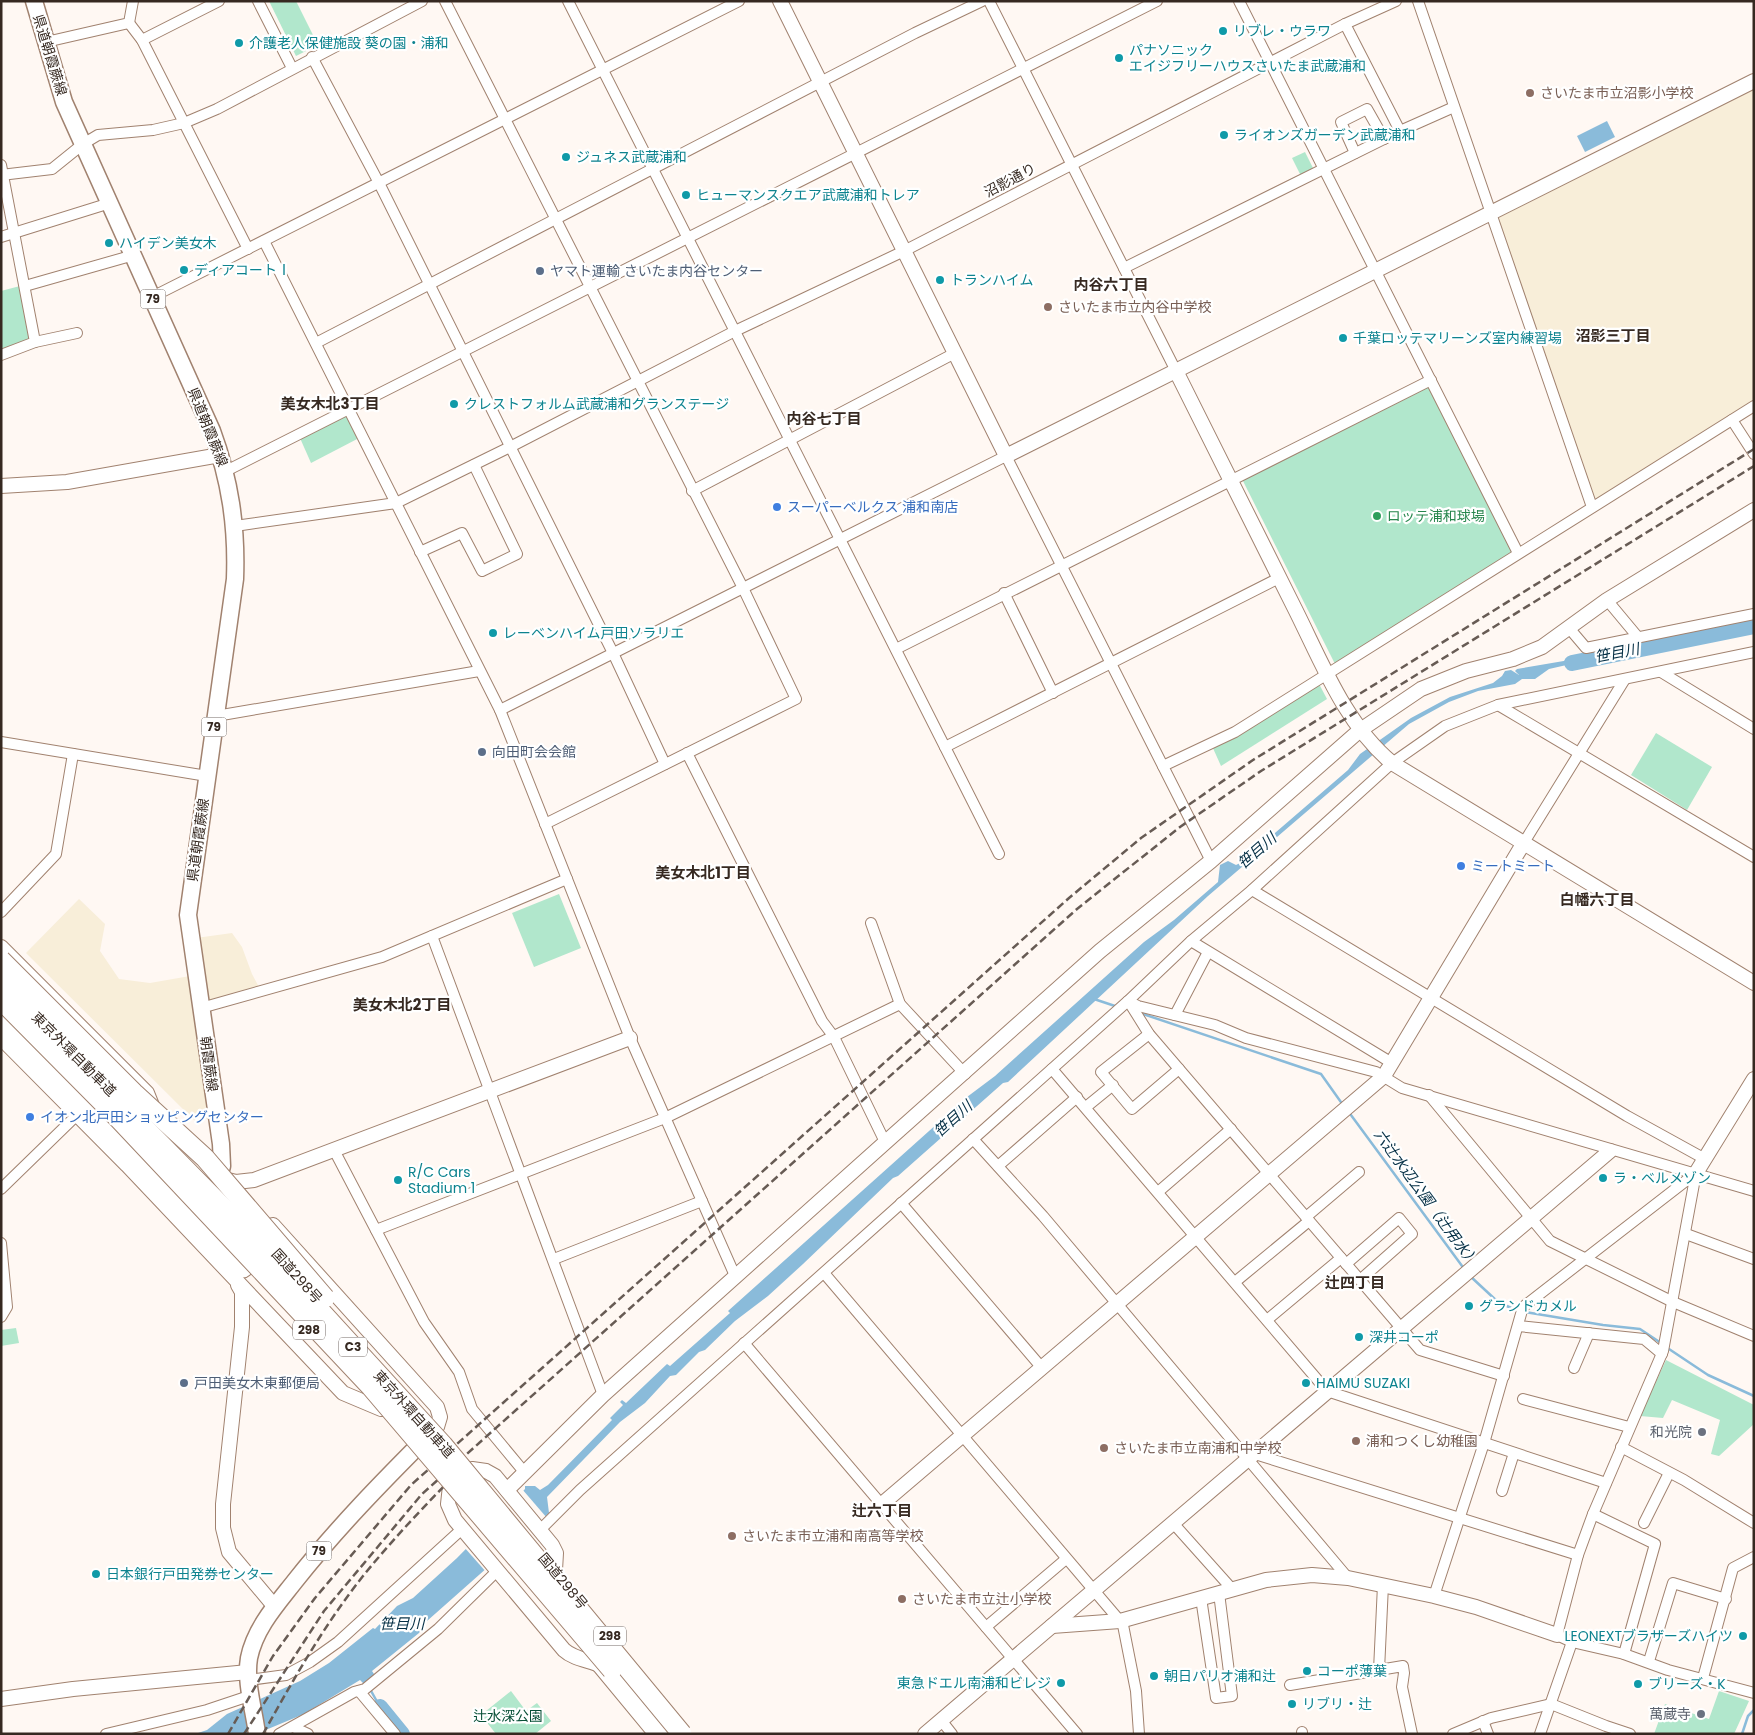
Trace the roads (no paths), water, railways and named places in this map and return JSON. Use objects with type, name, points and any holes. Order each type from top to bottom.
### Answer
[{"type":"highway","points":[[1,960],[134,1093],[205,1158],[341,1316],[440,1436]]},
{"type":"highway","name":"国道298号","points":[[1,971],[165,1138],[217,1184],[253,1228],[383,1369]]},
{"type":"highway","name":"東京外環自動車道","points":[[1,982],[262,1247],[440,1436],[682,1734]]},
{"type":"highway","name":"東京外環自動車道","points":[[1,1000],[129,1130],[371,1387],[667,1734]]},
{"type":"highway","name":"国道298号","points":[[1,1010],[202,1213],[381,1409],[482,1523],[659,1734]]},
{"type":"highway","points":[[1,1021],[10,1039],[244,1268],[371,1387]]},
{"type":"highway","name":"国道298号","points":[[440,1436],[472,1469],[506,1497],[535,1532],[555,1570],[692,1734]]},
{"type":"main road","name":"県道朝霞蕨線","points":[[34,1],[64,102],[134,254],[226,471],[235,526],[235,579],[188,915],[200,1004]]},
{"type":"main road","name":"朝霞蕨線","points":[[200,1004],[221,1144],[217,1184],[202,1213]]},
{"type":"main road","name":"79","points":[[257,1734],[250,1687],[253,1643],[275,1607],[360,1503],[416,1448],[440,1436]]},
{"type":"street","points":[[133,1],[129,23],[142,40],[248,249]]},
{"type":"street","points":[[142,40],[219,1]]},
{"type":"street","points":[[258,1],[292,68]]},
{"type":"street","points":[[35,342],[2,172],[52,169],[83,144],[98,135],[153,130],[184,123],[217,109],[312,57],[422,1]]},
{"type":"street","points":[[445,1],[636,382],[743,588],[796,699],[545,824]]},
{"type":"street","points":[[568,1],[999,854]]},
{"type":"street","points":[[152,297],[739,1]]},
{"type":"street","points":[[780,1],[1006,456],[1211,861]]},
{"type":"street","points":[[316,343],[820,82],[982,1]]},
{"type":"street","points":[[989,1],[1327,673],[1362,733],[1390,761],[1523,844],[1754,983]]},
{"type":"street","points":[[226,471],[1157,1]]},
{"type":"street","points":[[1239,1],[1518,553]]},
{"type":"street","name":"沼影通り","points":[[235,526],[396,503],[510,447],[734,330],[904,251],[1270,62],[1345,24],[1396,1]]},
{"type":"street","points":[[1418,1],[1592,507]]},
{"type":"street","points":[[46,42],[129,23]]},
{"type":"street","points":[[1345,24],[1400,131]]},
{"type":"street","points":[[312,57],[379,183],[428,285],[613,653],[665,764]]},
{"type":"street","points":[[500,710],[1754,81]]},
{"type":"street","points":[[1124,268],[1400,131],[1454,107]]},
{"type":"street","points":[[1355,153],[1340,122],[1368,109],[1384,139]]},
{"type":"street","points":[[1,236],[15,234],[110,204]]},
{"type":"street","points":[[264,241],[500,710],[630,1038],[736,1278]]},
{"type":"street","points":[[25,286],[134,254]]},
{"type":"street","points":[[1,355],[35,342],[78,333]]},
{"type":"street","points":[[692,491],[955,353]]},
{"type":"street","points":[[896,649],[1061,564],[1431,380]]},
{"type":"street","points":[[1163,766],[1235,732],[1754,406]]},
{"type":"street","points":[[1732,420],[1754,454]]},
{"type":"street","points":[[2,484],[67,482],[220,455]]},
{"type":"street","points":[[420,552],[462,533],[482,570],[517,554],[474,465]]},
{"type":"street","points":[[506,1497],[525,1473],[603,1395],[736,1278],[885,1142],[964,1074],[1101,950],[1211,861],[1362,733],[1421,689],[1466,671],[1530,653],[1569,628],[1607,600],[1754,510]]},
{"type":"street","points":[[945,747],[1279,578]]},
{"type":"street","points":[[1004,594],[1053,693]]},
{"type":"street","points":[[1607,600],[1637,636]]},
{"type":"street","points":[[1569,628],[1586,648],[1637,636],[1754,614]]},
{"type":"street","points":[[535,1532],[1128,1001],[1191,941],[1252,890],[1390,761],[1445,726],[1498,705],[1754,652]]},
{"type":"street","points":[[216,716],[479,671]]},
{"type":"street","points":[[1660,672],[1754,728]]},
{"type":"street","points":[[882,1504],[1384,1076],[1523,844],[1626,679]]},
{"type":"street","points":[[1498,705],[1754,857]]},
{"type":"street","points":[[1,742],[207,776]]},
{"type":"street","points":[[687,753],[822,1021],[834,1037],[885,1142]]},
{"type":"street","points":[[1,912],[56,854],[73,754]]},
{"type":"street","points":[[200,1004],[382,957],[567,879]]},
{"type":"street","points":[[1252,890],[1627,1116],[1705,1159]]},
{"type":"street","points":[[871,923],[900,1004],[964,1074]]},
{"type":"street","points":[[432,936],[489,1092],[554,1259],[603,1395]]},
{"type":"street","points":[[1191,941],[1392,1063]]},
{"type":"street","points":[[1,947],[147,1093],[165,1138]]},
{"type":"street","points":[[1175,1015],[1208,952]]},
{"type":"street","points":[[1128,1001],[1138,1006],[1215,1025],[1246,1038],[1339,1060],[1384,1076],[1402,1088],[1610,1151],[1696,1173],[1754,1192]]},
{"type":"street","points":[[1128,1001],[1149,1034],[1420,1350],[1504,1376]]},
{"type":"street","points":[[376,1230],[521,1172],[665,1118],[900,1004]]},
{"type":"street","points":[[1149,1034],[1102,1072],[1132,1109],[1179,1069]]},
{"type":"street","points":[[217,1184],[254,1180],[267,1176],[630,1038]]},
{"type":"street","points":[[10,1039],[77,1115],[343,1394],[381,1409]]},
{"type":"street","points":[[1052,1068],[1327,1391],[1606,1483]]},
{"type":"street","points":[[1086,1107],[1113,1085]]},
{"type":"street","points":[[1434,1596],[1484,1443],[1523,1307],[1696,1173],[1752,1086]]},
{"type":"street","points":[[1429,1095],[1550,1241],[1673,1302],[1754,1336]]},
{"type":"street","points":[[998,1166],[1077,1097]]},
{"type":"street","points":[[1,1188],[77,1115]]},
{"type":"street","points":[[1158,1192],[1231,1130]]},
{"type":"street","points":[[974,1139],[1252,1457],[1348,1578]]},
{"type":"street","points":[[334,1150],[424,1322],[459,1372],[472,1409],[525,1473]]},
{"type":"street","points":[[924,1734],[1014,1660],[1610,1151]]},
{"type":"street","points":[[1235,1282],[1359,1172]]},
{"type":"street","points":[[1557,1635],[1578,1555],[1593,1514],[1629,1426],[1662,1354],[1696,1173]]},
{"type":"street","points":[[267,1176],[253,1183],[249,1194],[251,1201],[437,1407],[440,1417],[440,1436]]},
{"type":"street","points":[[554,1259],[702,1201]]},
{"type":"street","points":[[901,1203],[1042,1368]]},
{"type":"street","points":[[1267,1320],[1399,1218],[1412,1234],[1360,1280]]},
{"type":"street","points":[[253,1228],[266,1232],[280,1232]]},
{"type":"street","points":[[1686,1234],[1754,1259]]},
{"type":"street","points":[[1,1242],[8,1306],[1,1317]]},
{"type":"street","points":[[824,1273],[1093,1591],[1121,1620],[1136,1692],[1139,1734]]},
{"type":"street","points":[[237,1281],[242,1292],[242,1327],[222,1504],[223,1528],[230,1552],[275,1607]]},
{"type":"street","points":[[242,1327],[246,1320],[268,1314]]},
{"type":"street","points":[[1518,1326],[1644,1339],[1662,1354]]},
{"type":"street","points":[[1574,1368],[1589,1334]]},
{"type":"street","points":[[744,1343],[1077,1734]]},
{"type":"street","points":[[1523,1399],[1629,1426]]},
{"type":"street","points":[[1621,1447],[1669,1473],[1754,1524]]},
{"type":"street","points":[[1502,1491],[1514,1453]]},
{"type":"street","points":[[1252,1457],[1459,1516],[1578,1555]]},
{"type":"street","points":[[1644,1523],[1669,1473]]},
{"type":"street","points":[[450,1486],[447,1495],[450,1513],[564,1650],[571,1656],[592,1661],[604,1667]]},
{"type":"street","points":[[1593,1514],[1655,1544],[1624,1654]]},
{"type":"street","points":[[1173,1523],[1225,1591],[1232,1696],[1216,1698],[1202,1598]]},
{"type":"street","points":[[106,1734],[207,1710],[250,1687],[286,1675],[310,1662],[338,1642],[465,1532]]},
{"type":"street","points":[[1703,1678],[1733,1568],[1754,1557]]},
{"type":"street","points":[[986,1627],[1066,1559]]},
{"type":"street","points":[[279,1734],[366,1689],[438,1629],[496,1569]]},
{"type":"street","points":[[1052,1626],[1121,1620],[1266,1580],[1312,1575],[1348,1578],[1476,1607],[1572,1642],[1649,1661],[1668,1670],[1754,1693]]},
{"type":"street","points":[[1649,1661],[1673,1583],[1726,1599]]},
{"type":"street","points":[[1379,1670],[1384,1585]]},
{"type":"street","points":[[1540,1734],[1572,1642]]},
{"type":"street","points":[[1290,1685],[1403,1666],[1402,1686],[1412,1734]]},
{"type":"street","points":[[1,1698],[73,1689],[250,1687]]},
{"type":"street","points":[[359,1691],[395,1734]]},
{"type":"street","points":[[1453,1734],[1483,1721],[1551,1704],[1630,1734]]},
{"type":"street","points":[[941,1720],[952,1734]]},
{"type":"street","points":[[1483,1721],[1488,1734]]},
{"type":"street","points":[[293,1727],[308,1734]]},
{"type":"water","points":[[1607,121],[1615,137],[1585,152],[1577,136]]},
{"type":"water","name":"笹目川","points":[[1593,656],[1593,659],[1549,669],[1535,679],[1522,679],[1515,684],[1478,691],[1449,702],[1409,724],[1208,896],[1008,1082],[1003,1083],[898,1176],[893,1178],[768,1296],[735,1321],[676,1375],[670,1376],[645,1403],[620,1422],[547,1497],[549,1513],[427,1621],[419,1633],[372,1671],[376,1677],[365,1685],[360,1680],[304,1714],[256,1734],[195,1734],[207,1730],[227,1714],[300,1681],[329,1663],[373,1628],[375,1629],[397,1606],[413,1598],[457,1558],[525,1489],[525,1486],[535,1486],[540,1490],[548,1485],[612,1420],[610,1418],[623,1405],[620,1402],[622,1400],[626,1403],[667,1364],[670,1366],[730,1313],[728,1311],[967,1097],[995,1076],[1144,942],[1174,920],[1218,882],[1220,865],[1228,861],[1236,865],[1240,863],[1348,770],[1360,754],[1411,718],[1450,697],[1493,683],[1505,671],[1511,670],[1519,675],[1515,671],[1517,669]]},
{"type":"waterway","name":"笹目川","points":[[1572,663],[1754,626]]},
{"type":"waterway","name":"六辻水辺公園（辻用水）","points":[[1094,999],[1118,1007]]},
{"type":"waterway","name":"六辻水辺公園（辻用水）","points":[[1140,1013],[1321,1074],[1343,1105]]},
{"type":"waterway","name":"六辻水辺公園（辻用水）","points":[[1348,1111],[1465,1270]]},
{"type":"waterway","name":"六辻水辺公園（辻用水）","points":[[1470,1276],[1498,1302],[1520,1312]]},
{"type":"waterway","name":"六辻水辺公園（辻用水）","points":[[1525,1312],[1640,1329],[1661,1343]]},
{"type":"waterway","name":"六辻水辺公園（辻用水）","points":[[1666,1347],[1708,1375],[1754,1396]]},
{"type":"waterway","points":[[370,1689],[380,1707]]},
{"type":"waterway","points":[[380,1707],[402,1734]]},
{"type":"waterway","name":"六辻水辺公園（辻用水）","points":[[1742,1734],[1748,1716],[1754,1710]]},
{"type":"railway","points":[[228,1734],[273,1656],[315,1598],[411,1485],[1069,898],[1141,838],[1253,760],[1754,449]]},
{"type":"railway","points":[[244,1734],[324,1611],[422,1494],[1077,909],[1180,827],[1261,771],[1754,466]]},
{"type":"railway","points":[[263,1734],[302,1665],[345,1599],[399,1534],[467,1463]]},
{"type":"place","name":"リブレ・ウラワ","points":[[1223,31]]},
{"type":"place","name":"介護老人保健施設 葵の園・浦和","points":[[239,43]]},
{"type":"place","name":"パナソニック エイジフリーハウスさいたま武蔵浦和","points":[[1119,58]]},
{"type":"place","name":"さいたま市立沼影小学校","points":[[1530,93]]},
{"type":"place","name":"ライオンズガーデン武蔵浦和","points":[[1224,135]]},
{"type":"place","name":"ジュネス武蔵浦和","points":[[566,157]]},
{"type":"place","name":"ヒューマンスクエア武蔵浦和トレア","points":[[686,195]]},
{"type":"place","name":"ハイデン美女木","points":[[109,243]]},
{"type":"place","name":"ディアコートⅠ","points":[[184,270]]},
{"type":"place","name":"ヤマト運輸 さいたま内谷センター","points":[[540,271]]},
{"type":"place","name":"トランハイム","points":[[940,280]]},
{"type":"place","name":"さいたま市立内谷中学校","points":[[1048,307]]},
{"type":"place","name":"千葉ロッテマリーンズ室内練習場","points":[[1343,338]]},
{"type":"place","name":"クレストフォルム武蔵浦和グランステージ","points":[[454,404]]},
{"type":"place","name":"スーパーベルクス 浦和南店","points":[[777,507]]},
{"type":"place","name":"ロッテ浦和球場","points":[[1377,516]]},
{"type":"place","name":"レーベンハイム戸田ソラリエ","points":[[493,633]]},
{"type":"place","name":"向田町会会館","points":[[482,752]]},
{"type":"place","name":"ミートミート","points":[[1461,866]]},
{"type":"place","name":"イオン北戸田ショッピングセンター","points":[[30,1117]]},
{"type":"place","name":"ラ・ベルメゾン","points":[[1603,1178]]},
{"type":"place","name":"R/C Cars Stadium 1","points":[[398,1180]]},
{"type":"place","name":"グランドカメル","points":[[1469,1306]]},
{"type":"place","name":"深井コーポ","points":[[1359,1337]]},
{"type":"place","name":"戸田美女木東郵便局","points":[[184,1383]]},
{"type":"place","name":"HAIMU SUZAKI","points":[[1306,1383]]},
{"type":"place","name":"和光院","points":[[1702,1432]]},
{"type":"place","name":"浦和つくし幼稚園","points":[[1356,1441]]},
{"type":"place","name":"さいたま市立南浦和中学校","points":[[1104,1448]]},
{"type":"place","name":"さいたま市立浦和南高等学校","points":[[732,1536]]},
{"type":"place","name":"日本銀行戸田発券センター","points":[[96,1574]]},
{"type":"place","name":"さいたま市立辻小学校","points":[[902,1599]]},
{"type":"place","name":"LEONEXTブラザーズハイツ","points":[[1743,1636]]},
{"type":"place","name":"コーポ薄葉","points":[[1307,1671]]},
{"type":"place","name":"朝日パリオ浦和辻","points":[[1154,1676]]},
{"type":"place","name":"東急ドエル南浦和ビレジ","points":[[1061,1683]]},
{"type":"place","name":"ブリーズ・K","points":[[1638,1684]]},
{"type":"place","name":"リブリ・辻","points":[[1292,1704]]},
{"type":"place","name":"萬蔵寺","points":[[1701,1714]]},
{"type":"district","name":"内谷六丁目","points":[[1111,285]]},
{"type":"district","name":"沼影三丁目","points":[[1613,336]]},
{"type":"district","name":"美女木北3丁目","points":[[330,404]]},
{"type":"district","name":"内谷七丁目","points":[[824,419]]},
{"type":"district","name":"美女木北1丁目","points":[[703,873]]},
{"type":"district","name":"白幡六丁目","points":[[1597,900]]},
{"type":"district","name":"美女木北2丁目","points":[[402,1005]]},
{"type":"district","name":"辻四丁目","points":[[1355,1283]]},
{"type":"district","name":"辻六丁目","points":[[882,1511]]},
{"type":"park label","name":"辻水深公園","points":[[508,1716]]}]
